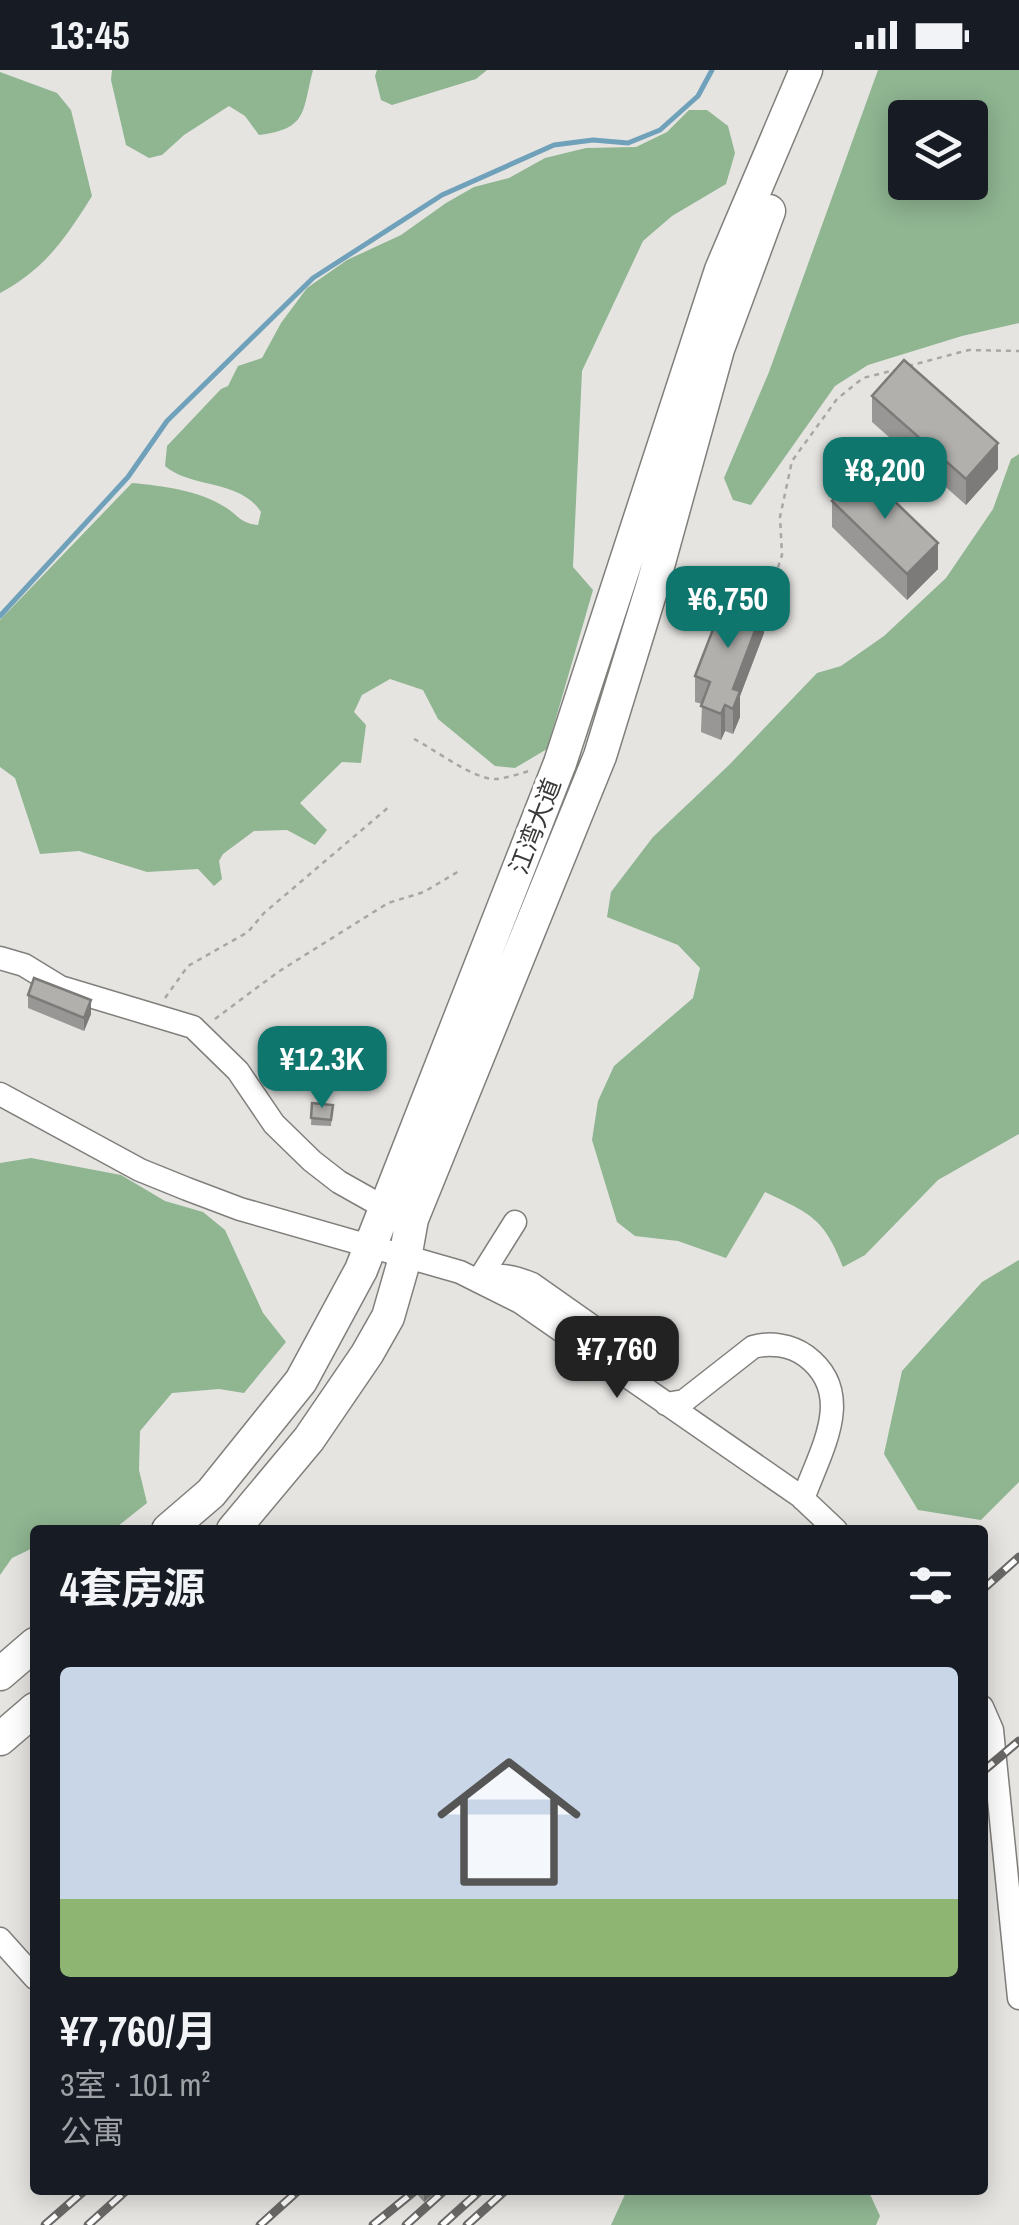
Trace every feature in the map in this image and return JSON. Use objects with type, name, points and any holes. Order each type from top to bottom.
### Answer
[{"type":"highway","name":"江湾大道","points":[[174,1525],[211,1493],[302,1380],[371,1248],[560,763],[721,270],[806,70]]},
{"type":"highway","name":"江湾大道","points":[[236,1525],[309,1439],[388,1317],[412,1219],[600,756],[718,350],[826,70]]},
{"type":"highway","points":[[0,1674],[30,1648]]},
{"type":"highway","points":[[0,1739],[30,1713]]},
{"type":"street","points":[[653,584],[768,597]]},
{"type":"street","points":[[0,958],[24,965],[60,987],[193,1027],[238,1070],[274,1124],[312,1160],[339,1182],[387,1209],[405,1258]]},
{"type":"street","points":[[0,1094],[140,1170],[187,1189],[460,1272],[520,1302],[803,1499],[831,1525]]},
{"type":"street","points":[[478,1282],[515,1222]]},
{"type":"street","points":[[478,1282],[498,1275],[532,1284],[637,1358]]},
{"type":"street","points":[[666,1404],[684,1401],[754,1347],[767,1343],[798,1350],[816,1364],[832,1388],[834,1399],[832,1418],[803,1499]]},
{"type":"street","points":[[988,1721],[1019,1998]]},
{"type":"street","points":[[0,1939],[30,1972]]},
{"type":"path","points":[[768,597],[782,555],[780,517],[792,460],[837,398],[863,378],[968,350],[1019,351]]},
{"type":"path","points":[[414,739],[451,758],[472,775],[496,779],[560,763]]},
{"type":"path","points":[[153,1016],[188,966],[248,932],[264,913],[390,806]]},
{"type":"path","points":[[199,1032],[278,972],[388,902],[424,892],[459,871]]},
{"type":"green space","points":[[112,70],[313,70],[300,116],[287,128],[259,135],[245,116],[229,106],[184,135],[162,155],[149,158],[126,145]]},
{"type":"green space","points":[[377,70],[487,70],[476,79],[392,105],[381,100]]},
{"type":"green space","points":[[878,70],[1019,70],[1019,323],[868,365],[835,386],[751,505],[733,500],[724,478],[769,372]]},
{"type":"green space","points":[[0,72],[57,93],[71,110],[92,196],[53,252],[30,274],[0,293]]},
{"type":"green space","points":[[689,110],[707,110],[728,126],[735,153],[726,184],[672,216],[643,241],[582,371],[573,567],[593,590],[547,749],[515,768],[495,766],[438,719],[423,690],[390,679],[362,695],[354,712],[366,725],[361,763],[342,762],[300,803],[327,830],[315,845],[287,830],[254,831],[223,854],[219,861],[222,879],[214,886],[198,869],[147,872],[79,851],[40,854],[15,778],[0,767],[0,620],[132,483],[192,493],[258,525],[261,512],[241,494],[188,478],[165,466],[167,446],[228,386],[238,366],[262,358],[307,288],[347,260],[401,235],[474,187],[509,178],[545,158],[586,148],[636,147],[667,132]]},
{"type":"green space","points":[[1019,454],[1019,1134],[938,1180],[865,1255],[843,1267],[829,1238],[814,1219],[765,1192],[726,1258],[678,1241],[635,1236],[617,1222],[592,1140],[598,1101],[614,1066],[693,998],[700,968],[678,945],[607,917],[611,892],[653,837],[817,673],[841,666],[884,636],[946,578],[993,509],[1011,459]]},
{"type":"green space","points":[[31,1158],[121,1175],[165,1201],[203,1212],[225,1230],[263,1313],[286,1342],[244,1393],[219,1389],[172,1393],[140,1431],[139,1470],[147,1503],[119,1525],[30,1525],[30,1549],[12,1558],[0,1575],[0,1163]]},
{"type":"green space","points":[[1019,1260],[1019,1482],[981,1520],[918,1510],[884,1454],[902,1371],[982,1282]]},
{"type":"green space","points":[[625,2195],[870,2195],[880,2216],[876,2225],[611,2225]]},
{"type":"building","points":[[904,360],[998,443],[966,479],[872,396]]},
{"type":"building","points":[[862,470],[938,543],[907,574],[832,501]]},
{"type":"building","points":[[727,593],[764,607],[733,689],[740,691],[733,709],[725,705],[721,714],[701,706],[710,682],[695,676]]},
{"type":"building","points":[[34,978],[91,1000],[84,1018],[28,995]]},
{"type":"building","points":[[312,1103],[333,1105],[331,1120],[311,1118]]},
{"type":"waterway","points":[[0,616],[128,477],[167,421],[313,278],[442,195],[554,145],[593,140],[628,143],[660,130],[698,96],[712,70]]},
{"type":"railway","points":[[988,1585],[1019,1557]]},
{"type":"railway","points":[[988,1767],[1019,1741]]},
{"type":"railway","points":[[45,2225],[79,2195]]},
{"type":"railway","points":[[88,2225],[121,2195]]},
{"type":"railway","points":[[260,2225],[293,2195]]},
{"type":"railway","points":[[373,2225],[410,2195]]},
{"type":"railway","points":[[406,2225],[439,2195]]},
{"type":"railway","points":[[442,2225],[475,2195]]},
{"type":"railway","points":[[467,2225],[500,2195]]}]
